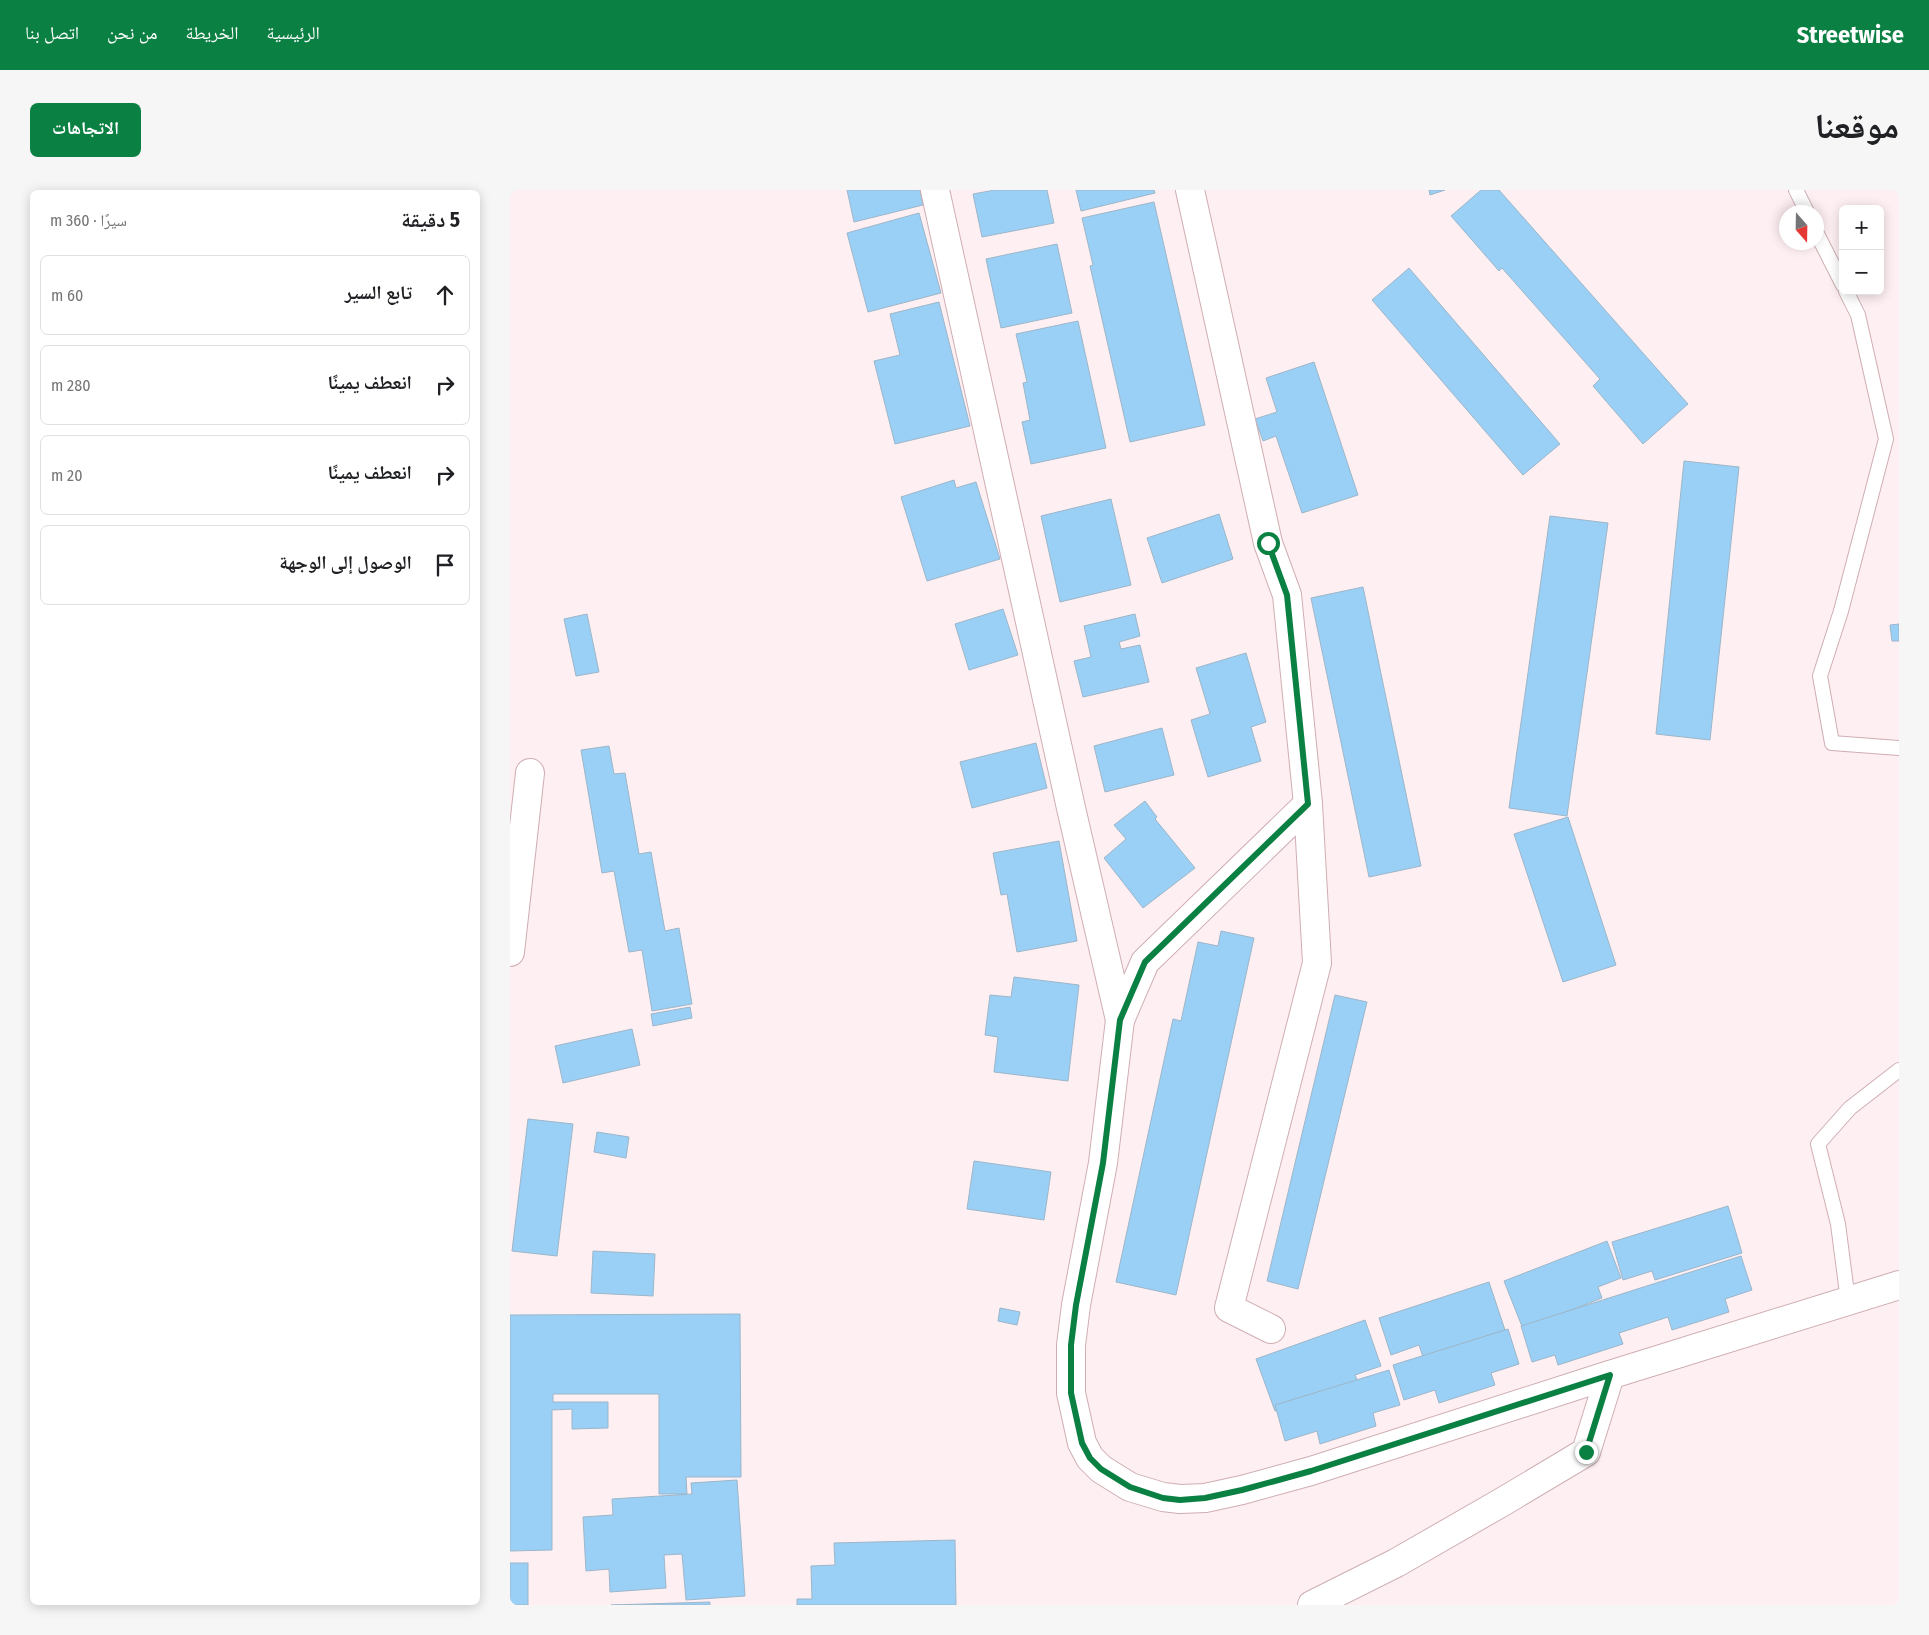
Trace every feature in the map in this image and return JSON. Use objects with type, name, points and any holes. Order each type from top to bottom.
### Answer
[{"type":"street","points":[[935,190],[1071,808],[1120,1020]]},
{"type":"street","points":[[1190,190],[1268,543],[1287,595],[1308,804],[1317,963],[1229,1308],[1271,1330]]},
{"type":"street","points":[[511,941],[530,773]]},
{"type":"street","points":[[1308,804],[1145,962],[1120,1020],[1103,1163],[1076,1305],[1071,1345],[1071,1393],[1082,1443],[1090,1458],[1101,1469],[1130,1487],[1149,1494],[1180,1500],[1205,1498],[1242,1490],[1311,1471],[1899,1285]]},
{"type":"street","points":[[1312,1605],[1396,1563],[1586,1452],[1610,1375]]},
{"type":"lane","points":[[1796,190],[1804,205]]},
{"type":"lane","points":[[1824,248],[1839,277]]},
{"type":"lane","points":[[1848,295],[1858,315],[1886,438],[1841,611],[1820,676],[1832,743],[1899,748]]},
{"type":"lane","points":[[1848,1301],[1838,1224],[1818,1144],[1850,1108],[1899,1070]]},
{"type":"building","points":[[847,190],[920,190],[923,205],[854,222]]},
{"type":"building","points":[[995,190],[1047,190],[1054,223],[982,237],[973,194]]},
{"type":"building","points":[[1076,190],[1154,190],[1155,193],[1081,211]]},
{"type":"building","points":[[1429,190],[1445,190],[1430,195]]},
{"type":"building","points":[[1481,190],[1499,190],[1688,404],[1643,444],[1593,386],[1600,379],[1502,268],[1499,271],[1451,216]]},
{"type":"building","points":[[1154,202],[1205,425],[1130,442],[1090,266],[1093,265],[1082,218]]},
{"type":"building","points":[[919,213],[941,293],[868,312],[847,233]]},
{"type":"building","points":[[1057,244],[1072,313],[1001,328],[986,259]]},
{"type":"building","points":[[1409,268],[1560,444],[1523,475],[1372,300]]},
{"type":"building","points":[[939,302],[970,426],[895,444],[874,361],[900,355],[890,314]]},
{"type":"building","points":[[1078,321],[1106,448],[1031,464],[1022,422],[1030,420],[1023,383],[1027,382],[1016,334]]},
{"type":"building","points":[[1314,362],[1358,495],[1302,513],[1276,436],[1263,441],[1255,419],[1277,412],[1266,378]]},
{"type":"building","points":[[1684,461],[1739,467],[1710,740],[1656,734]]},
{"type":"building","points":[[954,480],[956,488],[976,482],[1000,559],[927,581],[901,497]]},
{"type":"building","points":[[1111,499],[1131,585],[1060,602],[1041,516]]},
{"type":"building","points":[[1219,514],[1233,559],[1162,583],[1147,538]]},
{"type":"building","points":[[1550,516],[1608,523],[1567,816],[1509,808]]},
{"type":"building","points":[[1363,587],[1421,866],[1369,877],[1311,598]]},
{"type":"building","points":[[1003,609],[1018,655],[969,670],[955,624]]},
{"type":"building","points":[[587,614],[599,672],[576,676],[564,619]]},
{"type":"building","points":[[1135,614],[1140,636],[1119,642],[1121,649],[1140,645],[1149,682],[1083,697],[1074,661],[1091,657],[1084,626]]},
{"type":"building","points":[[1899,624],[1899,641],[1892,641],[1890,625]]},
{"type":"building","points":[[1246,653],[1266,722],[1251,727],[1261,761],[1208,777],[1191,720],[1210,714],[1196,668]]},
{"type":"building","points":[[1162,728],[1174,775],[1105,792],[1094,746]]},
{"type":"building","points":[[1036,743],[1047,788],[972,808],[960,762]]},
{"type":"building","points":[[609,746],[614,774],[625,773],[639,854],[651,852],[665,931],[679,928],[692,1004],[652,1011],[642,950],[629,952],[614,871],[602,873],[581,750]]},
{"type":"building","points":[[1145,801],[1157,817],[1155,819],[1195,868],[1143,908],[1104,858],[1126,839],[1114,825]]},
{"type":"building","points":[[1568,817],[1616,965],[1563,982],[1514,834]]},
{"type":"building","points":[[1059,841],[1077,941],[1017,952],[1007,894],[1001,895],[993,853]]},
{"type":"building","points":[[1221,931],[1254,938],[1176,1295],[1116,1282],[1173,1019],[1181,1021],[1198,942],[1218,946]]},
{"type":"building","points":[[1014,977],[1079,985],[1068,1081],[994,1072],[998,1037],[985,1035],[990,995],[1011,997]]},
{"type":"building","points":[[1335,995],[1367,1002],[1298,1289],[1267,1281]]},
{"type":"building","points":[[690,1007],[692,1018],[653,1026],[651,1014]]},
{"type":"building","points":[[632,1029],[640,1065],[563,1083],[555,1046]]},
{"type":"building","points":[[528,1119],[573,1124],[557,1256],[512,1251]]},
{"type":"building","points":[[597,1132],[629,1137],[626,1158],[594,1152]]},
{"type":"building","points":[[974,1161],[1051,1172],[1044,1220],[967,1209]]},
{"type":"building","points":[[1728,1206],[1742,1253],[1655,1280],[1652,1271],[1623,1280],[1612,1242]]},
{"type":"building","points":[[1607,1241],[1621,1278],[1598,1287],[1602,1298],[1523,1329],[1504,1281]]},
{"type":"building","points":[[593,1251],[655,1254],[653,1296],[591,1293]]},
{"type":"building","points":[[1741,1256],[1752,1290],[1725,1299],[1729,1312],[1672,1330],[1668,1317],[1619,1333],[1623,1344],[1558,1365],[1555,1355],[1532,1362],[1521,1326]]},
{"type":"building","points":[[1489,1282],[1505,1330],[1423,1357],[1419,1345],[1391,1355],[1379,1318]]},
{"type":"building","points":[[1000,1308],[1020,1312],[1017,1325],[998,1321]]},
{"type":"building","points":[[740,1314],[741,1477],[686,1477],[687,1494],[659,1494],[659,1394],[553,1394],[553,1402],[608,1402],[608,1428],[572,1429],[572,1409],[552,1410],[552,1550],[510,1551],[510,1315]]},
{"type":"building","points":[[1365,1320],[1381,1366],[1355,1375],[1358,1381],[1275,1411],[1256,1359]]},
{"type":"building","points":[[1508,1329],[1519,1364],[1491,1373],[1495,1385],[1439,1403],[1435,1390],[1404,1400],[1393,1365]]},
{"type":"building","points":[[1389,1370],[1400,1405],[1373,1413],[1376,1426],[1320,1444],[1317,1431],[1285,1441],[1275,1405]]},
{"type":"building","points":[[737,1480],[745,1596],[686,1600],[682,1554],[664,1555],[666,1588],[610,1592],[609,1569],[586,1571],[583,1517],[613,1515],[612,1499],[692,1494],[691,1483]]},
{"type":"building","points":[[955,1540],[956,1605],[797,1605],[797,1599],[812,1599],[811,1566],[835,1565],[834,1543]]},
{"type":"building","points":[[510,1563],[528,1563],[528,1605],[510,1605]]},
{"type":"building","points":[[710,1602],[710,1605],[611,1605]]},
{"type":"route","points":[[1268,543],[1287,595],[1308,804],[1145,962],[1120,1020],[1103,1163],[1076,1305],[1071,1345],[1071,1393],[1082,1443],[1090,1458],[1101,1469],[1130,1487],[1163,1498],[1180,1500],[1205,1498],[1311,1471],[1610,1375],[1586,1452]]}]
